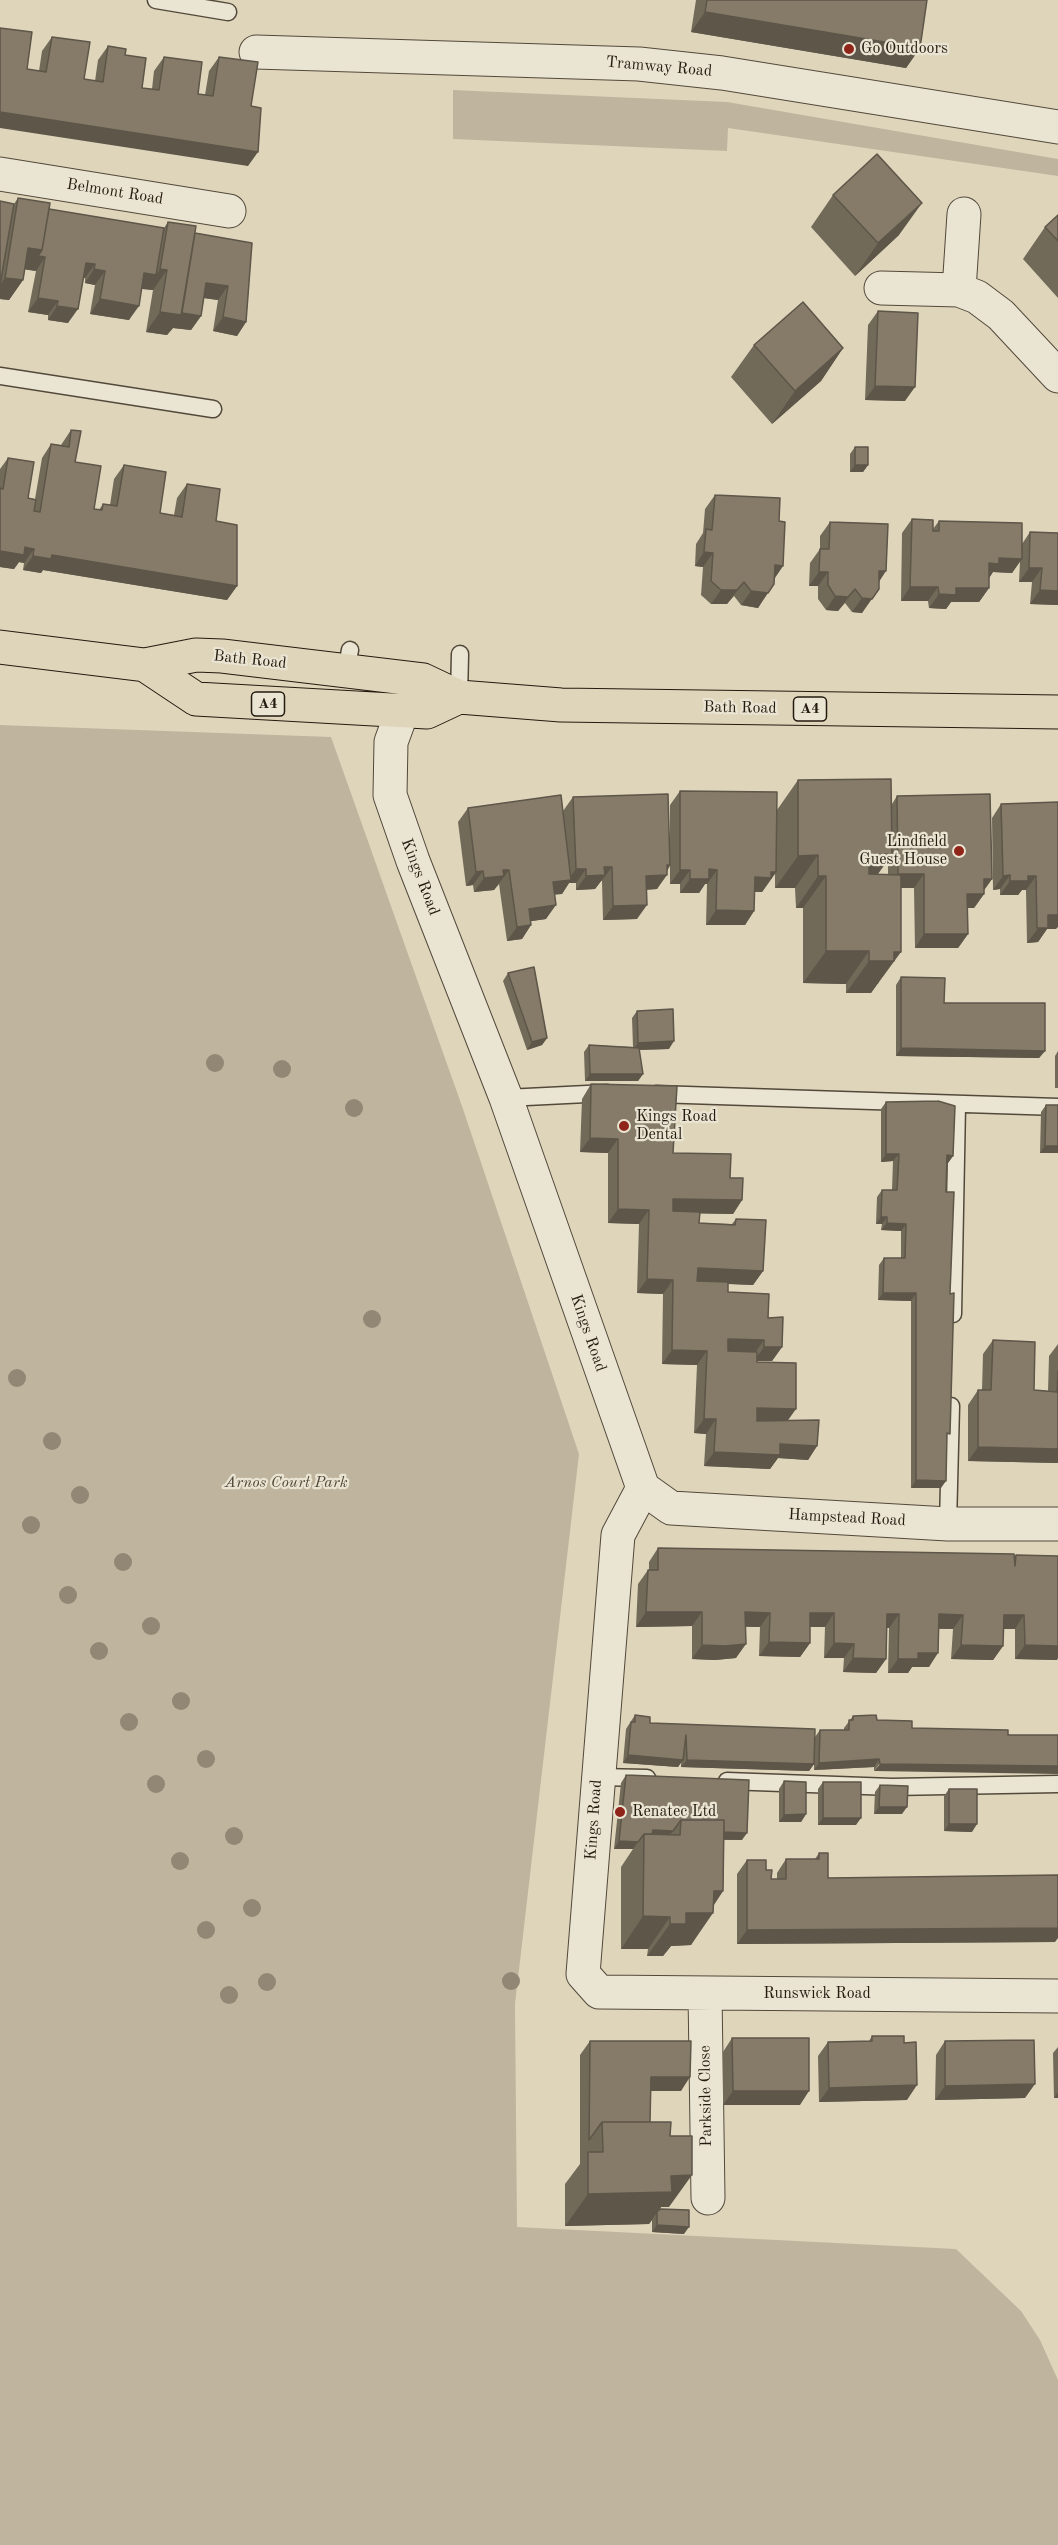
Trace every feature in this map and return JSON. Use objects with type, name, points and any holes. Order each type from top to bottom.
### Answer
[{"type":"highway","name":"Bath Road","points":[[0,647],[145,665],[196,655],[348,661],[423,680],[459,697],[612,707],[1058,712]]},
{"type":"highway","name":"Bath Road","points":[[145,665],[196,699],[427,712],[459,697]]},
{"type":"street","name":"Tramway Road","points":[[256,52],[639,64],[722,73],[1058,126]]},
{"type":"street","name":"Belmont Road","points":[[0,174],[229,211]]},
{"type":"street","points":[[959,290],[964,214]]},
{"type":"street","points":[[881,288],[959,290],[989,304],[1058,376]]},
{"type":"street","name":"Kings Road","points":[[402,712],[391,742],[390,795],[501,1086],[643,1488],[618,1535],[597,1777],[584,1974]]},
{"type":"street","name":"Hampstead Road","points":[[643,1488],[671,1508],[948,1524],[1058,1524]]},
{"type":"street","name":"Runswick Road","points":[[584,1974],[599,1992],[1058,1996]]},
{"type":"street","name":"Parkside Close","points":[[705,1993],[708,2198]]},
{"type":"lane","points":[[156,0],[228,12]]},
{"type":"lane","points":[[0,376],[213,409]]},
{"type":"lane","points":[[459,697],[460,654]]},
{"type":"lane","points":[[501,1086],[631,1094],[1058,1107]]},
{"type":"lane","points":[[952,1332],[957,1105]]},
{"type":"lane","points":[[948,1524],[951,1392]]},
{"type":"lane","points":[[597,1777],[668,1779]]},
{"type":"lane","points":[[715,1781],[892,1787],[1058,1784]]},
{"type":"green space","points":[[453,90],[727,102],[1058,159],[1058,176],[728,128],[727,151],[453,139]]},
{"type":"green space","name":"Arnos Court Park","points":[[0,725],[331,737],[463,1109],[579,1454],[515,2004],[517,2227],[956,2249],[1021,2311],[1040,2340],[1058,2380],[1058,2545],[0,2545]]},
{"type":"building","points":[[707,0],[927,0],[920,48],[705,12]]},
{"type":"building","points":[[0,28],[32,32],[27,69],[46,72],[52,37],[90,42],[84,79],[103,82],[108,46],[126,49],[125,55],[146,58],[142,88],[159,90],[164,57],[202,62],[198,94],[213,96],[219,57],[258,62],[251,106],[261,108],[258,152],[0,112]]},
{"type":"building","points":[[877,154],[922,203],[878,243],[833,195]]},
{"type":"building","points":[[18,198],[50,203],[42,250],[28,248],[23,280],[5,278]]},
{"type":"building","points":[[0,201],[14,204],[0,285]]},
{"type":"building","points":[[49,209],[164,228],[156,275],[144,273],[139,306],[100,299],[105,271],[94,269],[95,264],[86,263],[78,309],[57,306],[58,301],[38,298],[45,257],[38,256],[42,250]]},
{"type":"building","points":[[1058,215],[1058,241],[1045,227]]},
{"type":"building","points":[[168,222],[196,226],[181,315],[160,312],[167,270],[160,269]]},
{"type":"building","points":[[195,233],[252,243],[246,322],[223,317],[228,286],[206,283],[201,316],[182,313]]},
{"type":"building","points":[[803,302],[843,348],[795,391],[754,345]]},
{"type":"building","points":[[878,311],[918,313],[915,387],[875,386]]},
{"type":"building","points":[[71,430],[81,431],[75,462],[101,466],[94,509],[102,510],[103,504],[117,506],[124,465],[166,472],[160,513],[182,517],[187,484],[220,489],[216,521],[237,525],[237,586],[52,555],[51,559],[33,556],[34,549],[25,547],[24,555],[0,551],[0,488],[3,489],[8,458],[34,462],[28,498],[36,500],[34,511],[40,512],[51,444],[69,447]]},
{"type":"building","points":[[855,447],[868,447],[868,465],[855,465]]},
{"type":"building","points":[[715,495],[780,498],[779,521],[785,522],[783,566],[775,565],[774,584],[768,593],[751,591],[744,582],[737,590],[721,590],[711,581],[713,553],[704,552],[706,529],[712,530]]},
{"type":"building","points":[[912,519],[933,520],[933,531],[939,531],[939,521],[1022,523],[1022,559],[999,558],[999,564],[989,563],[989,588],[956,588],[956,595],[939,594],[938,587],[910,587]]},
{"type":"building","points":[[830,522],[888,524],[886,571],[879,571],[879,589],[872,599],[862,598],[855,589],[848,597],[835,596],[828,585],[828,572],[819,572],[820,549],[829,549]]},
{"type":"building","points":[[1030,532],[1058,533],[1058,591],[1040,590],[1042,568],[1029,568]]},
{"type":"building","points":[[891,779],[892,854],[869,855],[869,874],[901,875],[901,952],[894,952],[894,961],[869,961],[869,951],[826,951],[826,876],[818,876],[818,855],[798,856],[798,780]]},
{"type":"building","points":[[680,791],[777,792],[776,872],[771,872],[771,878],[755,877],[754,911],[716,910],[717,870],[709,869],[709,879],[690,879],[690,870],[680,870]]},
{"type":"building","points":[[668,794],[670,865],[667,865],[667,875],[646,876],[647,905],[613,906],[612,867],[604,867],[605,875],[586,876],[586,869],[576,869],[573,797]]},
{"type":"building","points":[[990,794],[992,879],[984,879],[984,894],[967,894],[968,934],[924,934],[924,874],[898,874],[897,796]]},
{"type":"building","points":[[561,795],[571,880],[553,882],[556,905],[529,909],[531,925],[517,927],[509,870],[503,870],[504,876],[484,878],[483,871],[476,872],[468,808]]},
{"type":"building","points":[[1058,802],[1058,915],[1048,915],[1048,928],[1037,928],[1036,876],[1028,876],[1028,881],[1010,881],[1010,875],[1003,876],[1001,804]]},
{"type":"building","points":[[534,967],[547,1038],[532,1042],[508,973]]},
{"type":"building","points":[[901,977],[945,978],[944,1003],[1045,1003],[1045,1051],[901,1048]]},
{"type":"building","points":[[673,1009],[674,1041],[638,1043],[637,1011]]},
{"type":"building","points":[[589,1045],[639,1048],[643,1074],[590,1074]]},
{"type":"building","points":[[591,1084],[677,1086],[673,1153],[731,1154],[730,1178],[743,1178],[742,1200],[673,1199],[673,1211],[700,1212],[699,1223],[735,1225],[736,1219],[766,1220],[763,1271],[698,1268],[697,1281],[728,1282],[728,1292],[769,1294],[768,1318],[783,1317],[782,1347],[764,1347],[764,1340],[728,1339],[728,1351],[757,1352],[757,1362],[796,1363],[796,1409],[757,1408],[757,1421],[819,1420],[817,1446],[780,1444],[780,1455],[714,1452],[716,1419],[704,1419],[707,1351],[672,1350],[673,1280],[647,1279],[649,1210],[618,1209],[618,1139],[590,1138]]},
{"type":"building","points":[[938,1101],[955,1106],[953,1156],[947,1155],[946,1192],[954,1192],[950,1294],[954,1293],[950,1434],[947,1433],[946,1481],[916,1480],[916,1293],[883,1293],[884,1258],[905,1258],[906,1224],[887,1223],[887,1217],[881,1217],[882,1190],[897,1190],[899,1154],[886,1154],[886,1102]]},
{"type":"building","points":[[1046,1105],[1058,1105],[1058,1146],[1045,1146]]},
{"type":"building","points":[[993,1340],[1035,1342],[1034,1390],[1057,1392],[1058,1371],[1058,1449],[978,1447],[978,1390],[991,1390]]},
{"type":"building","points":[[658,1548],[1014,1554],[1015,1566],[1016,1555],[1058,1556],[1058,1646],[1025,1645],[1024,1615],[1004,1615],[1003,1646],[961,1645],[963,1615],[939,1614],[938,1653],[918,1653],[918,1659],[898,1659],[899,1614],[887,1614],[886,1659],[853,1658],[854,1644],[834,1643],[834,1613],[810,1613],[810,1643],[769,1642],[770,1613],[745,1612],[746,1644],[702,1645],[702,1612],[646,1612],[648,1570],[658,1570]]},
{"type":"building","points":[[635,1715],[650,1717],[650,1723],[815,1729],[814,1764],[687,1760],[686,1735],[683,1760],[628,1755],[631,1722],[635,1722]]},
{"type":"building","points":[[876,1715],[877,1720],[912,1721],[912,1728],[1008,1730],[1008,1735],[1058,1735],[1058,1766],[880,1764],[879,1759],[819,1763],[820,1730],[849,1730],[849,1720],[853,1720],[853,1716]]},
{"type":"building","points":[[626,1775],[749,1780],[747,1833],[724,1832],[724,1820],[681,1820],[673,1831],[653,1830],[652,1834],[644,1834],[638,1842],[619,1841]]},
{"type":"building","points":[[784,1781],[806,1782],[806,1814],[784,1815]]},
{"type":"building","points":[[823,1782],[861,1782],[861,1818],[823,1818]]},
{"type":"building","points":[[880,1785],[908,1786],[907,1807],[879,1807]]},
{"type":"building","points":[[949,1789],[977,1789],[977,1824],[949,1824]]},
{"type":"building","points":[[681,1820],[724,1820],[723,1891],[714,1891],[713,1913],[686,1913],[686,1924],[670,1924],[670,1917],[643,1916],[644,1834],[680,1835]]},
{"type":"building","points":[[819,1853],[828,1853],[828,1878],[1058,1875],[1058,1928],[747,1930],[747,1860],[766,1860],[766,1870],[772,1870],[771,1879],[786,1879],[786,1859],[819,1859]]},
{"type":"building","points":[[872,2036],[904,2036],[904,2043],[916,2042],[917,2085],[829,2088],[828,2042],[872,2041]]},
{"type":"building","points":[[732,2038],[809,2038],[809,2091],[733,2091]]},
{"type":"building","points":[[1034,2040],[1035,2084],[945,2086],[945,2041]]},
{"type":"building","points":[[590,2041],[691,2041],[690,2077],[651,2077],[650,2122],[602,2122],[589,2140]]},
{"type":"building","points":[[602,2122],[671,2122],[670,2136],[692,2136],[692,2175],[671,2176],[672,2192],[588,2194],[588,2152],[603,2152]]},
{"type":"building","points":[[660,2209],[689,2210],[689,2227],[657,2225],[657,2212]]},
{"type":"place","name":"Go Outdoors","points":[[849,49]]},
{"type":"place","name":"Lindfield Guest House","points":[[959,851]]},
{"type":"place","name":"Kings Road Dental","points":[[624,1126]]},
{"type":"place","name":"Renatec Ltd","points":[[620,1812]]}]
